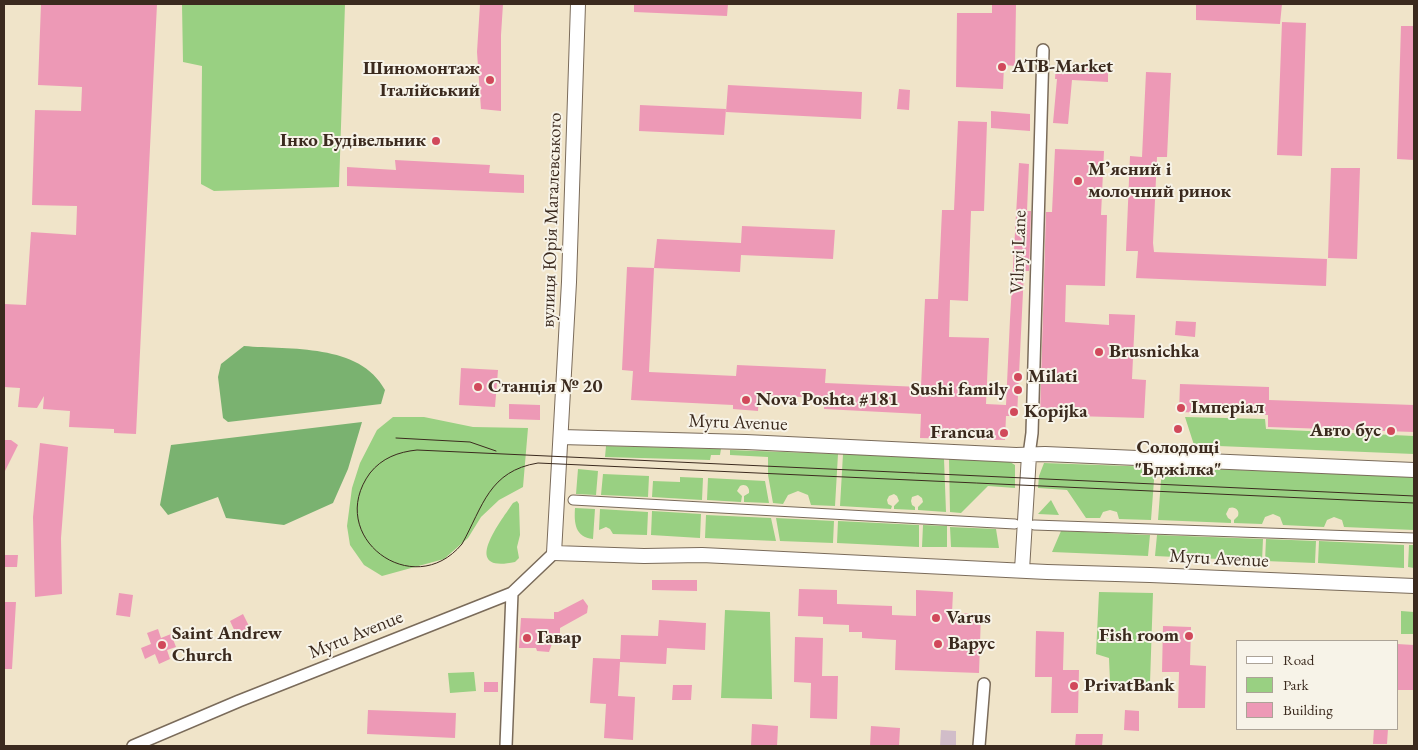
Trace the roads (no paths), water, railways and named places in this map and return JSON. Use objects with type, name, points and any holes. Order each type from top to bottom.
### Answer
[{"type":"street","name":"вулиця Юрія Магалевського","points":[[561,437],[569,282],[578,4]]},
{"type":"street","name":"Vilnyi Lane","points":[[1029,455],[1032,434],[1043,50]]},
{"type":"street","name":"Myru Avenue","points":[[561,437],[746,442],[1414,470]]},
{"type":"street","points":[[554,553],[561,437]]},
{"type":"street","points":[[1022,570],[1029,455]]},
{"type":"street","points":[[574,500],[1015,524]]},
{"type":"street","name":"Myru Avenue","points":[[1034,525],[1414,538]]},
{"type":"street","name":"Myru Avenue","points":[[133,746],[239,701],[512,593],[554,553],[644,556],[702,555],[1414,586]]},
{"type":"street","points":[[506,746],[512,593]]},
{"type":"street","points":[[979,746],[984,684]]},
{"type":"tram line","points":[[396,438],[470,442],[496,451]]},
{"type":"tram line","points":[[1414,496],[417,450],[403,452],[391,457],[380,463],[370,473],[359,497],[358,519],[366,539],[380,554],[399,564],[420,567],[442,560],[462,544],[482,504],[498,482],[522,467],[538,463],[1414,503]]},
{"type":"place","name":"ATB-Market","points":[[1002,67]]},
{"type":"place","name":"Шиномонтаж Італійський","points":[[490,80]]},
{"type":"place","name":"Інко Будівельник","points":[[436,141]]},
{"type":"place","name":"Мʼясний і молочний ринок","points":[[1078,181]]},
{"type":"place","name":"Brusnichka","points":[[1099,352]]},
{"type":"place","name":"Milati","points":[[1018,377]]},
{"type":"place","name":"Станція № 20","points":[[478,387]]},
{"type":"place","name":"Sushi family","points":[[1018,390]]},
{"type":"place","name":"Nova Poshta #181","points":[[746,400]]},
{"type":"place","name":"Імперіал","points":[[1181,408]]},
{"type":"place","name":"Kopijka","points":[[1014,412]]},
{"type":"place","name":"Солодощі \"Бджілка\"","points":[[1178,429]]},
{"type":"place","name":"Авто бус","points":[[1391,431]]},
{"type":"place","name":"Franсua","points":[[1004,433]]},
{"type":"place","name":"Varus","points":[[936,618]]},
{"type":"place","name":"Fish room","points":[[1189,636]]},
{"type":"place","name":"Гавар","points":[[527,638]]},
{"type":"place","name":"Варус","points":[[938,644]]},
{"type":"place","name":"Saint Andrew Church","points":[[162,645]]},
{"type":"place","name":"PrivatBank","points":[[1074,686]]}]
